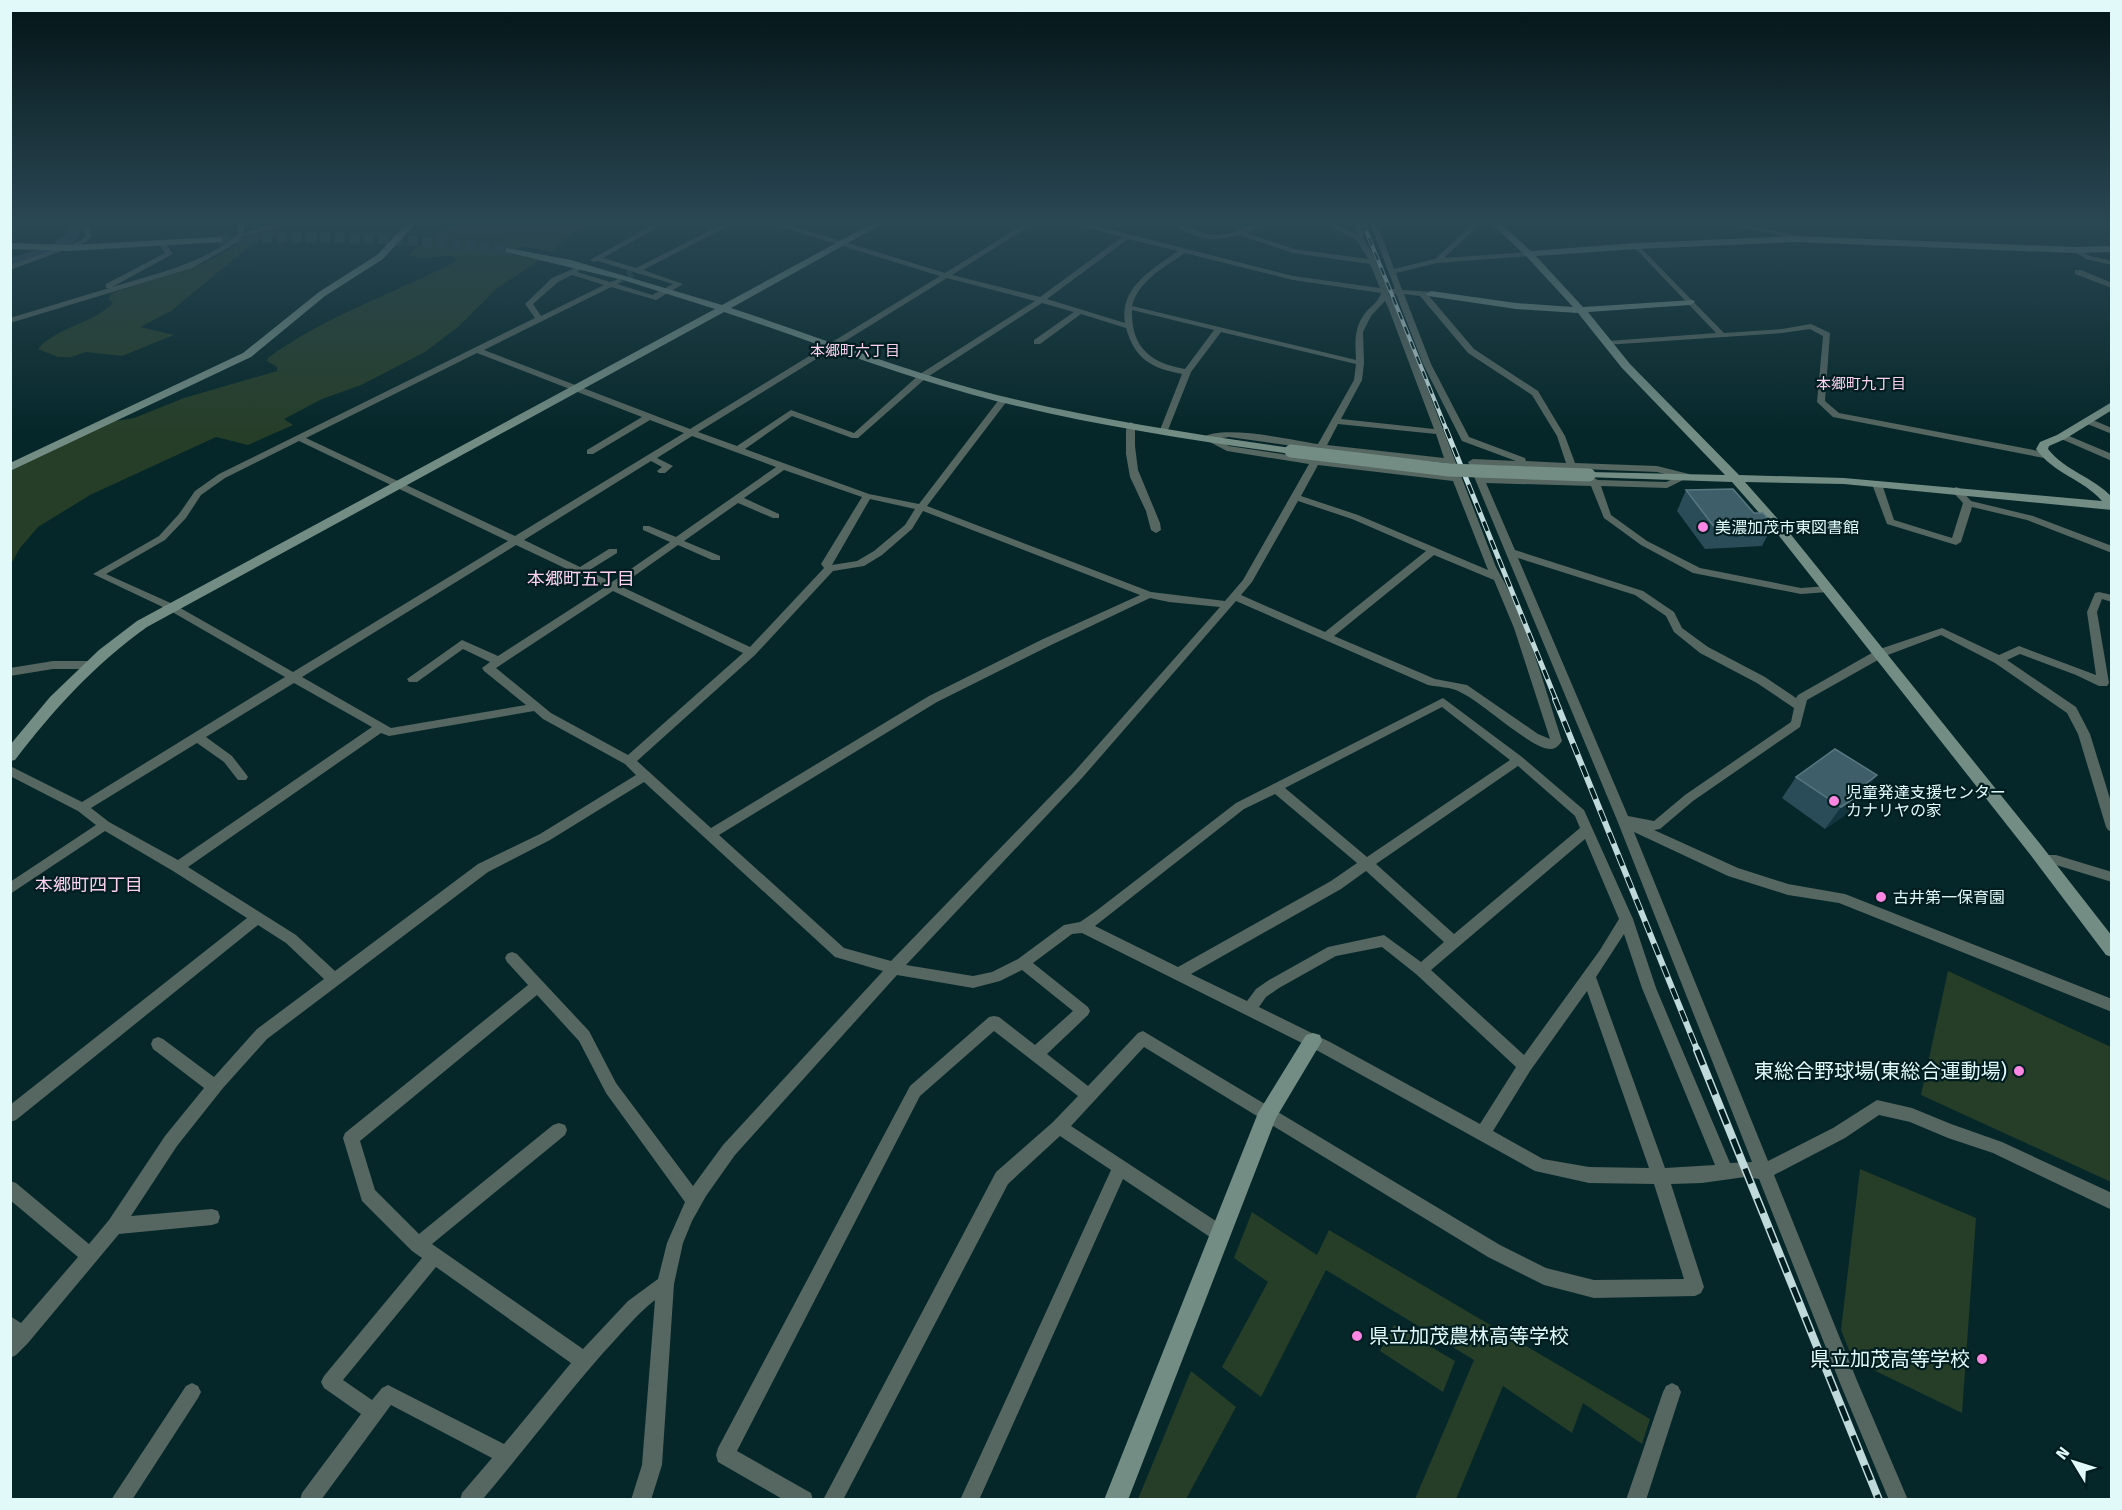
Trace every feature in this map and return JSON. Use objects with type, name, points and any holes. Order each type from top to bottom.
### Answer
[{"type":"street","points":[[94,296],[99,293]]},
{"type":"street","points":[[10,321],[102,293]]},
{"type":"street","points":[[10,468],[248,355],[323,293]]},
{"type":"street","points":[[540,293],[529,304],[540,320]]},
{"type":"street","points":[[536,707],[389,732],[171,608],[98,574],[162,538],[183,516],[203,489],[261,455],[593,293]]},
{"type":"street","points":[[641,293],[653,298],[662,293]]},
{"type":"street","points":[[674,293],[923,376],[1004,399],[1131,425],[1291,451],[1449,470],[1591,478]]},
{"type":"street","points":[[10,756],[45,708],[68,683],[127,634],[750,293]]},
{"type":"street","points":[[82,808],[916,293]]},
{"type":"street","points":[[1018,293],[1130,327]]},
{"type":"street","points":[[738,450],[792,413],[855,436],[923,376],[1050,293]]},
{"type":"street","points":[[1133,293],[1128,307],[1130,327],[1132,338],[1139,349],[1154,363],[1186,372]]},
{"type":"street","points":[[1321,447],[1358,380],[1359,333],[1368,315],[1383,299],[1384,293]]},
{"type":"street","points":[[477,350],[783,467],[867,496],[921,507],[1149,595],[1169,599],[1230,600],[1326,637],[1432,682],[1463,688],[1534,737],[1551,745],[1556,741],[1521,635],[1499,579],[1491,567],[1396,316],[1385,293]]},
{"type":"street","points":[[1401,293],[1427,364],[1465,439],[1534,464]]},
{"type":"street","points":[[1420,293],[1516,306],[1581,310],[1690,302]]},
{"type":"street","points":[[1566,293],[1626,366],[1734,477],[1828,589],[2044,860],[2112,950]]},
{"type":"street","points":[[1682,293],[1722,335]]},
{"type":"street","points":[[1427,294],[1471,351],[1535,393],[1561,436],[1571,465]]},
{"type":"street","points":[[1128,307],[1360,363]]},
{"type":"street","points":[[1037,342],[1079,312]]},
{"type":"street","points":[[1608,343],[1782,331],[1811,326],[1827,335],[1821,402],[1836,415],[2044,455],[2097,488],[2112,506]]},
{"type":"street","points":[[1164,430],[1186,372],[1218,330]]},
{"type":"street","points":[[629,761],[694,707],[775,626],[794,611],[830,568],[860,564],[878,553],[909,526],[1004,399]]},
{"type":"street","points":[[2044,455],[2042,449],[2044,444],[2062,436],[2112,405]]},
{"type":"street","points":[[590,452],[649,417]]},
{"type":"street","points":[[1336,421],[1438,432]]},
{"type":"street","points":[[2088,421],[2112,430]]},
{"type":"street","points":[[1131,425],[1135,480],[1150,505],[1156,530]]},
{"type":"street","points":[[1206,438],[1228,434],[1450,461]]},
{"type":"street","points":[[2062,436],[2112,458]]},
{"type":"street","points":[[299,438],[400,483],[751,652]]},
{"type":"street","points":[[1206,438],[1227,448],[1315,462],[1457,479]]},
{"type":"street","points":[[651,458],[668,466],[662,471]]},
{"type":"street","points":[[641,1500],[652,1465],[665,1284],[675,1243],[694,1201],[729,1150],[894,968],[1070,783],[1247,582],[1264,556],[1315,462]]},
{"type":"street","points":[[1686,476],[1657,469],[1473,462],[1623,820],[1763,1172],[1899,1500]]},
{"type":"street","points":[[783,467],[612,587],[488,668],[547,716],[629,761],[840,953],[894,968],[973,982],[995,977],[1023,963],[1070,929],[1083,927],[1239,806],[1443,702],[1518,760],[1580,813],[1626,919],[1648,988],[1726,1172]]},
{"type":"street","points":[[1481,480],[1734,477],[1876,483],[2112,506]]},
{"type":"street","points":[[1591,478],[1607,516],[1644,543],[1697,571],[1801,591],[1828,589]]},
{"type":"street","points":[[1876,483],[1890,522],[1956,542],[1968,503]]},
{"type":"street","points":[[1956,490],[1968,503],[2030,518],[2112,550]]},
{"type":"street","points":[[830,568],[826,564],[867,496]]},
{"type":"street","points":[[1295,497],[1355,517],[1499,579]]},
{"type":"street","points":[[737,499],[776,516]]},
{"type":"street","points":[[646,528],[716,558]]},
{"type":"street","points":[[580,571],[612,551]]},
{"type":"street","points":[[1326,637],[1432,551]]},
{"type":"street","points":[[1511,552],[1639,593],[1670,615],[1678,630],[1704,650],[1761,680],[1800,706]]},
{"type":"street","points":[[711,834],[933,699],[1045,643],[1149,595]]},
{"type":"street","points":[[2107,684],[2092,612],[2099,595],[2112,599]]},
{"type":"street","points":[[1623,820],[1656,826],[1689,798],[1796,724],[1802,698],[1881,653],[1942,631],[1999,660],[2072,710],[2084,734],[2112,827]]},
{"type":"street","points":[[413,679],[462,644],[498,661]]},
{"type":"street","points":[[1999,660],[2019,650],[2107,684]]},
{"type":"street","points":[[10,672],[53,665],[89,665]]},
{"type":"street","points":[[178,867],[380,728]]},
{"type":"street","points":[[197,737],[228,759],[242,777]]},
{"type":"street","points":[[1178,974],[1336,885],[1518,760]]},
{"type":"street","points":[[10,770],[82,808],[105,825],[178,867],[291,939],[333,978]]},
{"type":"street","points":[[14,1337],[115,1226],[171,1141],[262,1034],[333,978],[483,868],[545,837],[645,775]]},
{"type":"street","points":[[1276,788],[1367,864],[1453,942]]},
{"type":"street","points":[[1623,820],[1686,854],[1758,881],[1815,896],[1840,898],[2112,1006]]},
{"type":"street","points":[[10,889],[105,825]]},
{"type":"street","points":[[1421,970],[1587,830]]},
{"type":"street","points":[[2044,860],[2056,860],[2112,877]]},
{"type":"street","points":[[10,1115],[257,918]]},
{"type":"street","points":[[1482,1135],[1525,1066],[1589,977],[1626,919]]},
{"type":"street","points":[[1083,927],[1313,1041],[1541,1166],[1589,1175],[1702,1175],[1745,1169],[1763,1172],[1839,1133],[1877,1107],[1912,1115],[1948,1131],[1996,1147],[2112,1202]]},
{"type":"street","points":[[1250,1009],[1261,993],[1274,984],[1334,951],[1383,941],[1421,970],[1525,1066]]},
{"type":"street","points":[[512,958],[584,1036],[611,1088],[694,1201]]},
{"type":"street","points":[[1023,963],[1083,1011],[1036,1054]]},
{"type":"street","points":[[832,1500],[1002,1178],[1059,1127],[1087,1094],[1143,1038],[1494,1251],[1544,1276],[1594,1289],[1695,1287],[1660,1176],[1589,977]]},
{"type":"street","points":[[538,986],[351,1138],[368,1196],[418,1245],[584,1361]]},
{"type":"street","points":[[804,1500],[725,1455],[915,1091],[994,1022],[1087,1094]]},
{"type":"street","points":[[1116,1500],[1268,1113],[1313,1041]]},
{"type":"street","points":[[158,1044],[215,1087]]},
{"type":"street","points":[[1059,1127],[1219,1233]]},
{"type":"street","points":[[418,1245],[559,1130]]},
{"type":"street","points":[[969,1500],[1120,1168]]},
{"type":"street","points":[[10,1189],[90,1256]]},
{"type":"street","points":[[115,1226],[212,1218]]},
{"type":"street","points":[[374,1412],[330,1382],[434,1256]]},
{"type":"street","points":[[469,1500],[508,1456],[584,1361],[646,1294],[665,1284]]},
{"type":"street","points":[[120,1500],[192,1392]]},
{"type":"street","points":[[1636,1500],[1672,1392]]},
{"type":"street","points":[[309,1500],[388,1394],[508,1456]]},
{"type":"green space","points":[[112,293],[192,293],[171,311],[140,327],[174,335],[122,356],[86,352],[71,357],[58,357],[38,349],[55,335],[105,310],[113,303],[108,299]]},
{"type":"green space","points":[[390,293],[492,293],[458,327],[425,352],[361,385],[322,399],[284,419],[293,425],[248,445],[216,437],[90,495],[38,527],[20,548],[11,564],[11,467],[109,422],[134,418],[184,398],[277,371],[277,367],[267,361],[268,358],[336,318]]},
{"type":"green space","name":"東総合野球場(東総合運動場)","points":[[1948,971],[2111,1047],[2111,1182],[1921,1095]]},
{"type":"green space","points":[[1860,1169],[1976,1218],[1962,1413],[1853,1360],[1841,1330]]},
{"type":"green space","points":[[1252,1212],[1317,1255],[1329,1230],[1650,1419],[1642,1444],[1583,1403],[1572,1433],[1503,1386],[1456,1499],[1415,1499],[1474,1360],[1326,1270],[1261,1397],[1222,1367],[1268,1282],[1234,1258]]},
{"type":"green space","points":[[1394,1325],[1455,1361],[1443,1392],[1380,1351]]},
{"type":"green space","points":[[1191,1371],[1236,1407],[1186,1499],[1138,1499]]},
{"type":"building","points":[[1733,489],[1754,513],[1763,513],[1773,525],[1715,528],[1686,490]]},
{"type":"building","points":[[1835,749],[1877,775],[1859,789],[1864,792],[1841,807],[1796,777]]},
{"type":"railway","points":[[1391,293],[1447,431]]},
{"type":"railway","points":[[1446,429],[1556,700]]},
{"type":"railway","points":[[1555,699],[1698,1052]]},
{"type":"railway","points":[[1697,1050],[1879,1500]]},
{"type":"place","name":"美濃加茂市東図書館","points":[[1703,527]]},
{"type":"place","name":"児童発達支援センター カナリヤの家","points":[[1834,801]]},
{"type":"place","name":"古井第一保育園","points":[[1881,897]]},
{"type":"place","name":"東総合野球場(東総合運動場)","points":[[2019,1071]]},
{"type":"place","name":"県立加茂農林高等学校","points":[[1357,1336]]},
{"type":"place","name":"県立加茂高等学校","points":[[1982,1359]]},
{"type":"district","name":"本郷町六丁目","points":[[855,351]]},
{"type":"district","name":"本郷町九丁目","points":[[1861,384]]},
{"type":"district","name":"本郷町五丁目","points":[[581,579]]},
{"type":"district","name":"本郷町四丁目","points":[[89,885]]}]
